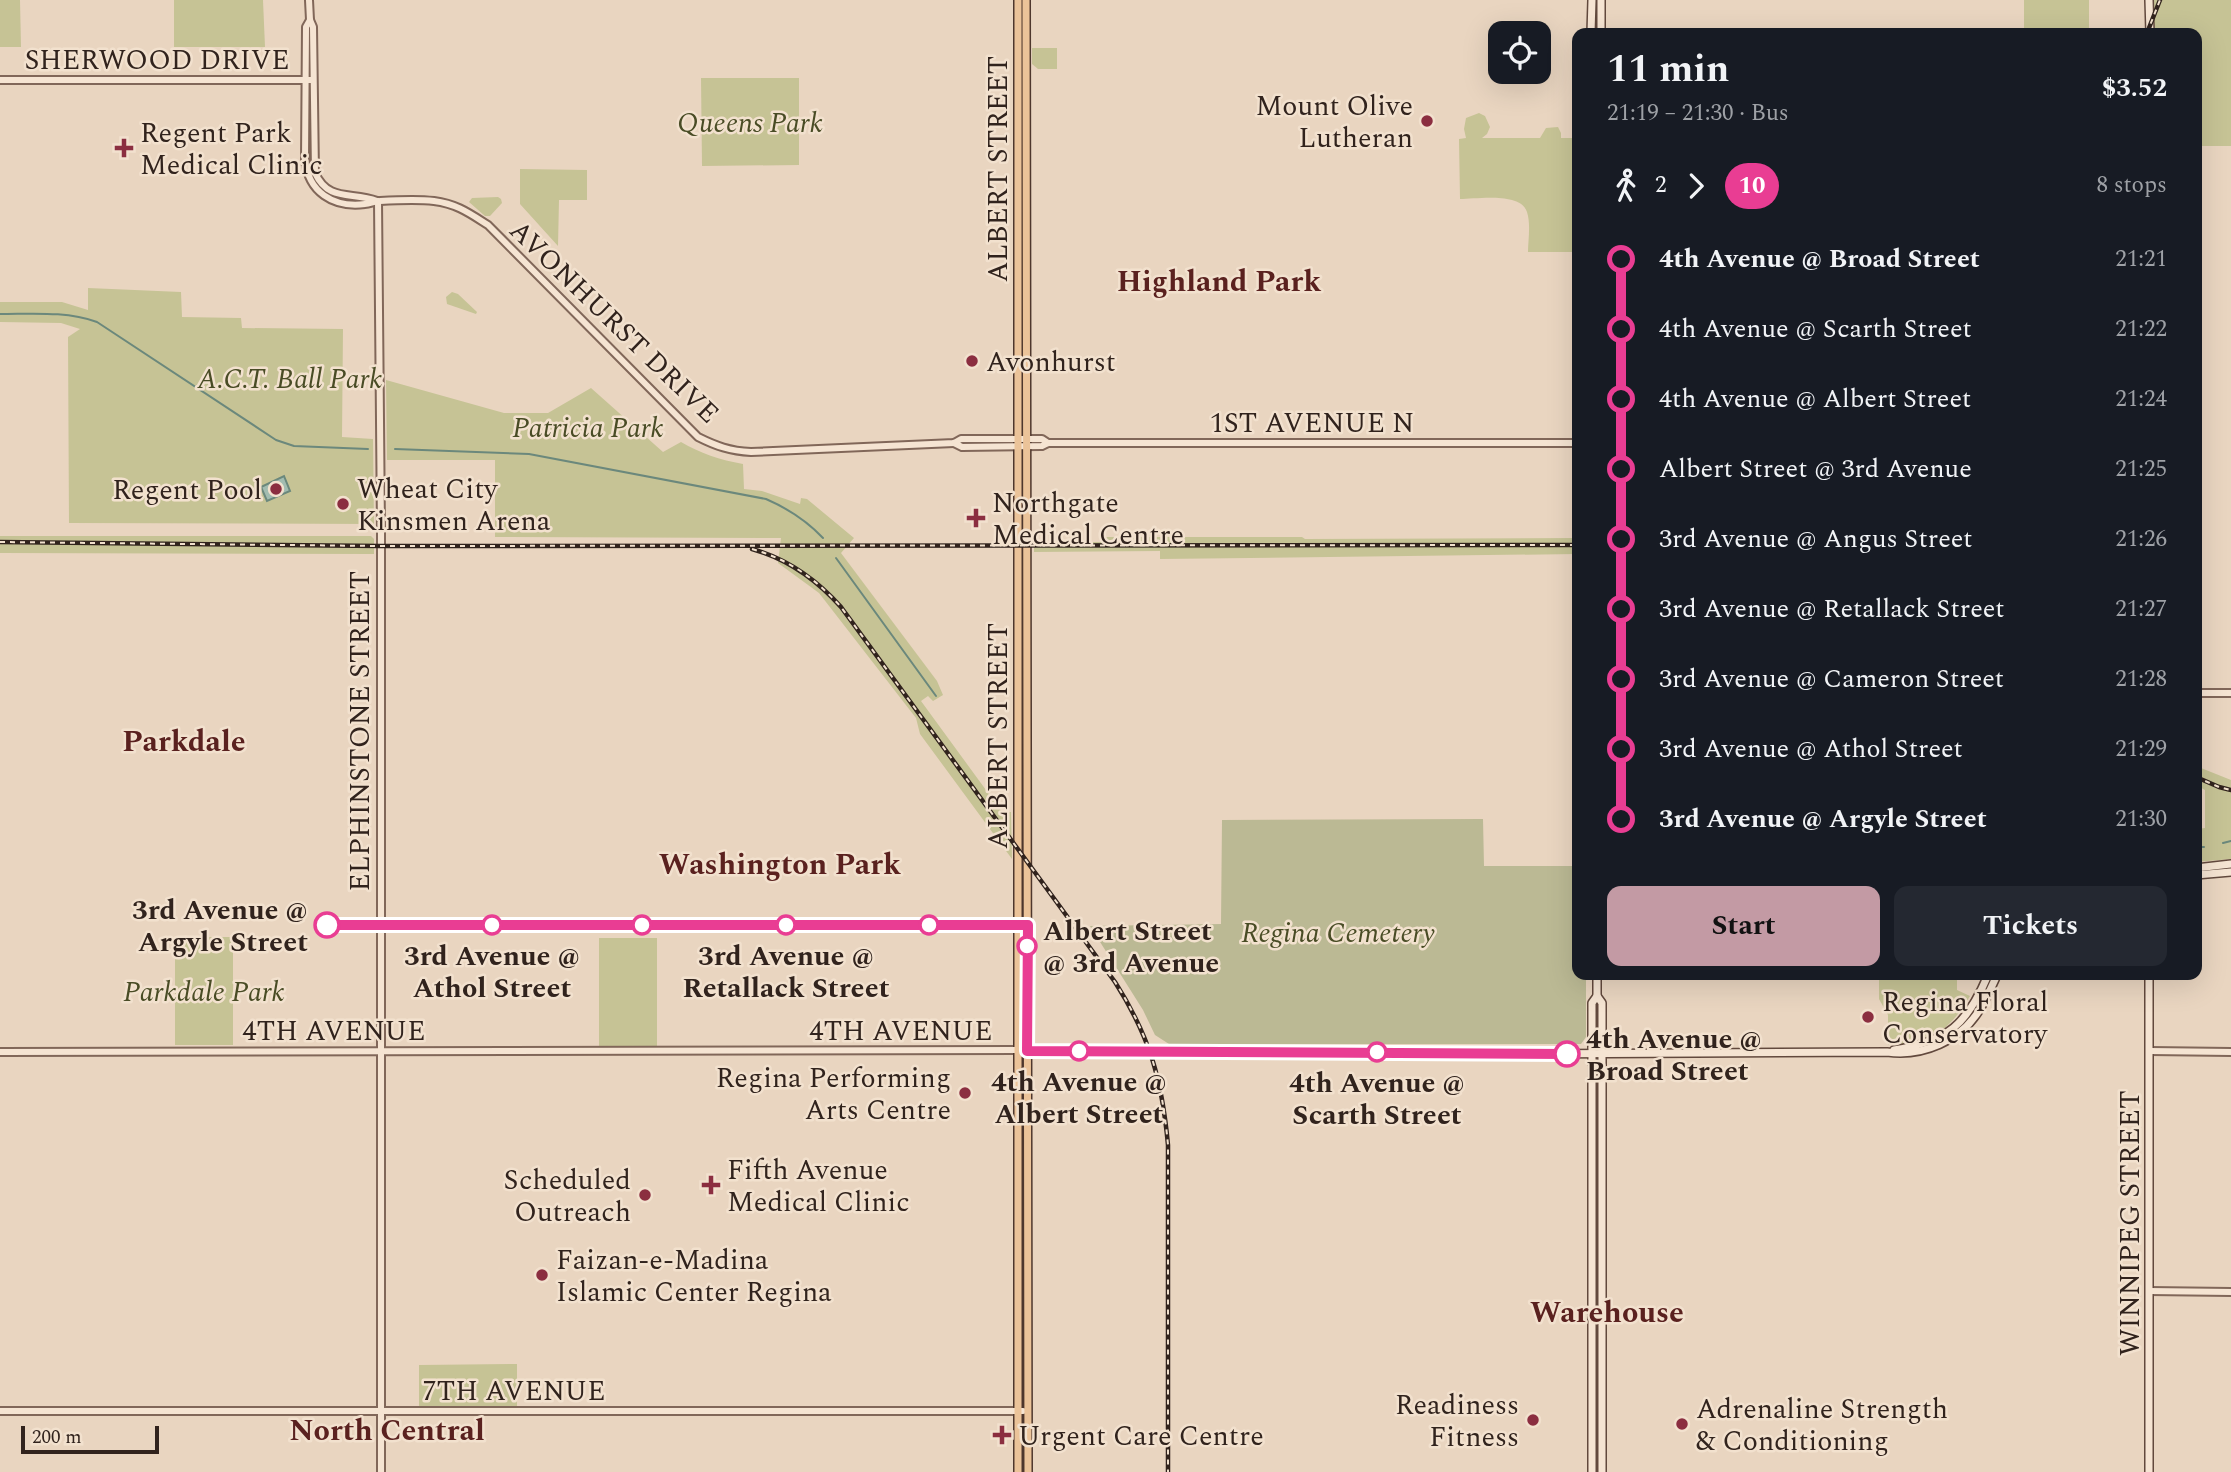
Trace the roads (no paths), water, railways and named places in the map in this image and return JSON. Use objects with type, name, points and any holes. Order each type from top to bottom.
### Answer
[{"type":"main road","name":"ALBERT STREET","points":[[1018,0],[1023,443]]},
{"type":"main road","name":"ALBERT STREET","points":[[1026,0],[1023,1050],[1024,1411],[1028,1472]]},
{"type":"main road","points":[[1591,28],[1592,0]]},
{"type":"main road","points":[[1601,0],[1601,28]]},
{"type":"main road","points":[[2149,0],[2150,28]]},
{"type":"main road","points":[[2202,866],[2231,864]]},
{"type":"main road","points":[[2202,874],[2231,872]]},
{"type":"main road","points":[[1592,1472],[1592,1003],[1597,996],[1597,980]]},
{"type":"main road","points":[[1887,1052],[1921,1045],[1953,1029],[1972,1010],[1986,980]]},
{"type":"main road","points":[[1887,1052],[1916,1053],[1955,1036],[1980,1010],[1995,980]]},
{"type":"main road","name":"WINNIPEG STREET","points":[[2149,980],[2149,1472]]},
{"type":"main road","points":[[1597,996],[1602,1003],[1602,1472]]},
{"type":"main road","name":"4TH AVENUE","points":[[1023,1050],[1592,1054],[1887,1052]]},
{"type":"main road","name":"ALBERT STREET","points":[[1018,1472],[1024,1411]]},
{"type":"street","points":[[309,0],[313,27],[309,80]]},
{"type":"street","name":"SHERWOOD DRIVE","points":[[0,80],[309,80]]},
{"type":"street","name":"AVONHURST DRIVE","points":[[309,80],[314,166],[318,179],[323,186],[337,194],[378,201]]},
{"type":"street","name":"AVONHURST DRIVE","points":[[309,80],[306,170],[319,194],[338,203],[433,201],[460,207],[488,225],[682,422],[698,437],[715,446],[751,452],[954,443],[961,439],[1023,443]]},
{"type":"street","name":"ELPHINSTONE STREET","points":[[378,201],[381,531],[381,1472]]},
{"type":"street","name":"1ST AVENUE N","points":[[1023,443],[1042,446],[1048,443],[1572,443]]},
{"type":"street","points":[[2202,694],[2231,693]]},
{"type":"street","name":"4TH AVENUE","points":[[0,1052],[1023,1050]]},
{"type":"street","points":[[2150,1051],[2231,1052]]},
{"type":"street","points":[[2150,1292],[2231,1292]]},
{"type":"street","name":"7TH AVENUE","points":[[0,1411],[1024,1411]]},
{"type":"waterway","points":[[0,314],[61,315],[97,322],[276,440],[294,446],[368,449]]},
{"type":"waterway","points":[[395,449],[529,454],[766,499],[797,516],[823,538]]},
{"type":"waterway","points":[[836,558],[936,696]]},
{"type":"waterway","points":[[2223,843],[2231,841]]},
{"type":"railway","points":[[2149,28],[2160,0]]},
{"type":"railway","points":[[0,542],[380,546],[1572,545]]},
{"type":"railway","points":[[752,549],[778,558],[801,571],[841,607],[1115,982],[1146,1041],[1158,1079],[1168,1145],[1168,1472]]},
{"type":"railway","points":[[2202,780],[2231,790]]},
{"type":"place","name":"Mount Olive Lutheran","points":[[1427,121]]},
{"type":"place","name":"Regent Park Medical Clinic","points":[[124,148]]},
{"type":"place","name":"Avonhurst","points":[[972,361]]},
{"type":"place","name":"Regent Pool","points":[[276,489]]},
{"type":"place","name":"Wheat City Kinsmen Arena","points":[[343,504]]},
{"type":"place","name":"Northgate Medical Centre","points":[[976,518]]},
{"type":"place","name":"3rd Avenue @ Argyle Street","points":[[327,925]]},
{"type":"place","name":"3rd Avenue @ Athol Street","points":[[492,925]]},
{"type":"place","name":"3rd Avenue @ Retallack Street","points":[[786,925]]},
{"type":"place","name":"Albert Street @ 3rd Avenue","points":[[1027,946]]},
{"type":"place","name":"Regina Floral Conservatory","points":[[1868,1017]]},
{"type":"place","name":"4th Avenue @ Albert Street","points":[[1079,1051]]},
{"type":"place","name":"4th Avenue @ Scarth Street","points":[[1377,1052]]},
{"type":"place","name":"4th Avenue @ Broad Street","points":[[1567,1054]]},
{"type":"place","name":"Regina Performing Arts Centre","points":[[965,1093]]},
{"type":"place","name":"Fifth Avenue Medical Clinic","points":[[711,1185]]},
{"type":"place","name":"Scheduled Outreach","points":[[645,1195]]},
{"type":"place","name":"Faizan-e-Madina Islamic Center Regina","points":[[542,1275]]},
{"type":"place","name":"Readiness Fitness","points":[[1533,1420]]},
{"type":"place","name":"Adrenaline Strength & Conditioning","points":[[1682,1424]]},
{"type":"place","name":"Urgent Care Centre","points":[[1002,1435]]},
{"type":"district","name":"Highland Park","points":[[1219,281]]},
{"type":"district","name":"Parkdale","points":[[184,741]]},
{"type":"district","name":"Washington Park","points":[[780,864]]},
{"type":"district","name":"Warehouse","points":[[1607,1312]]},
{"type":"district","name":"North Central","points":[[387,1430]]},
{"type":"park label","name":"Queens Park","points":[[750,122]]},
{"type":"park label","name":"A.C.T. Ball Park","points":[[290,378]]},
{"type":"park label","name":"Patricia Park","points":[[588,427]]},
{"type":"park label","name":"Regina Cemetery","points":[[1338,932]]},
{"type":"park label","name":"Parkdale Park","points":[[204,991]]}]
